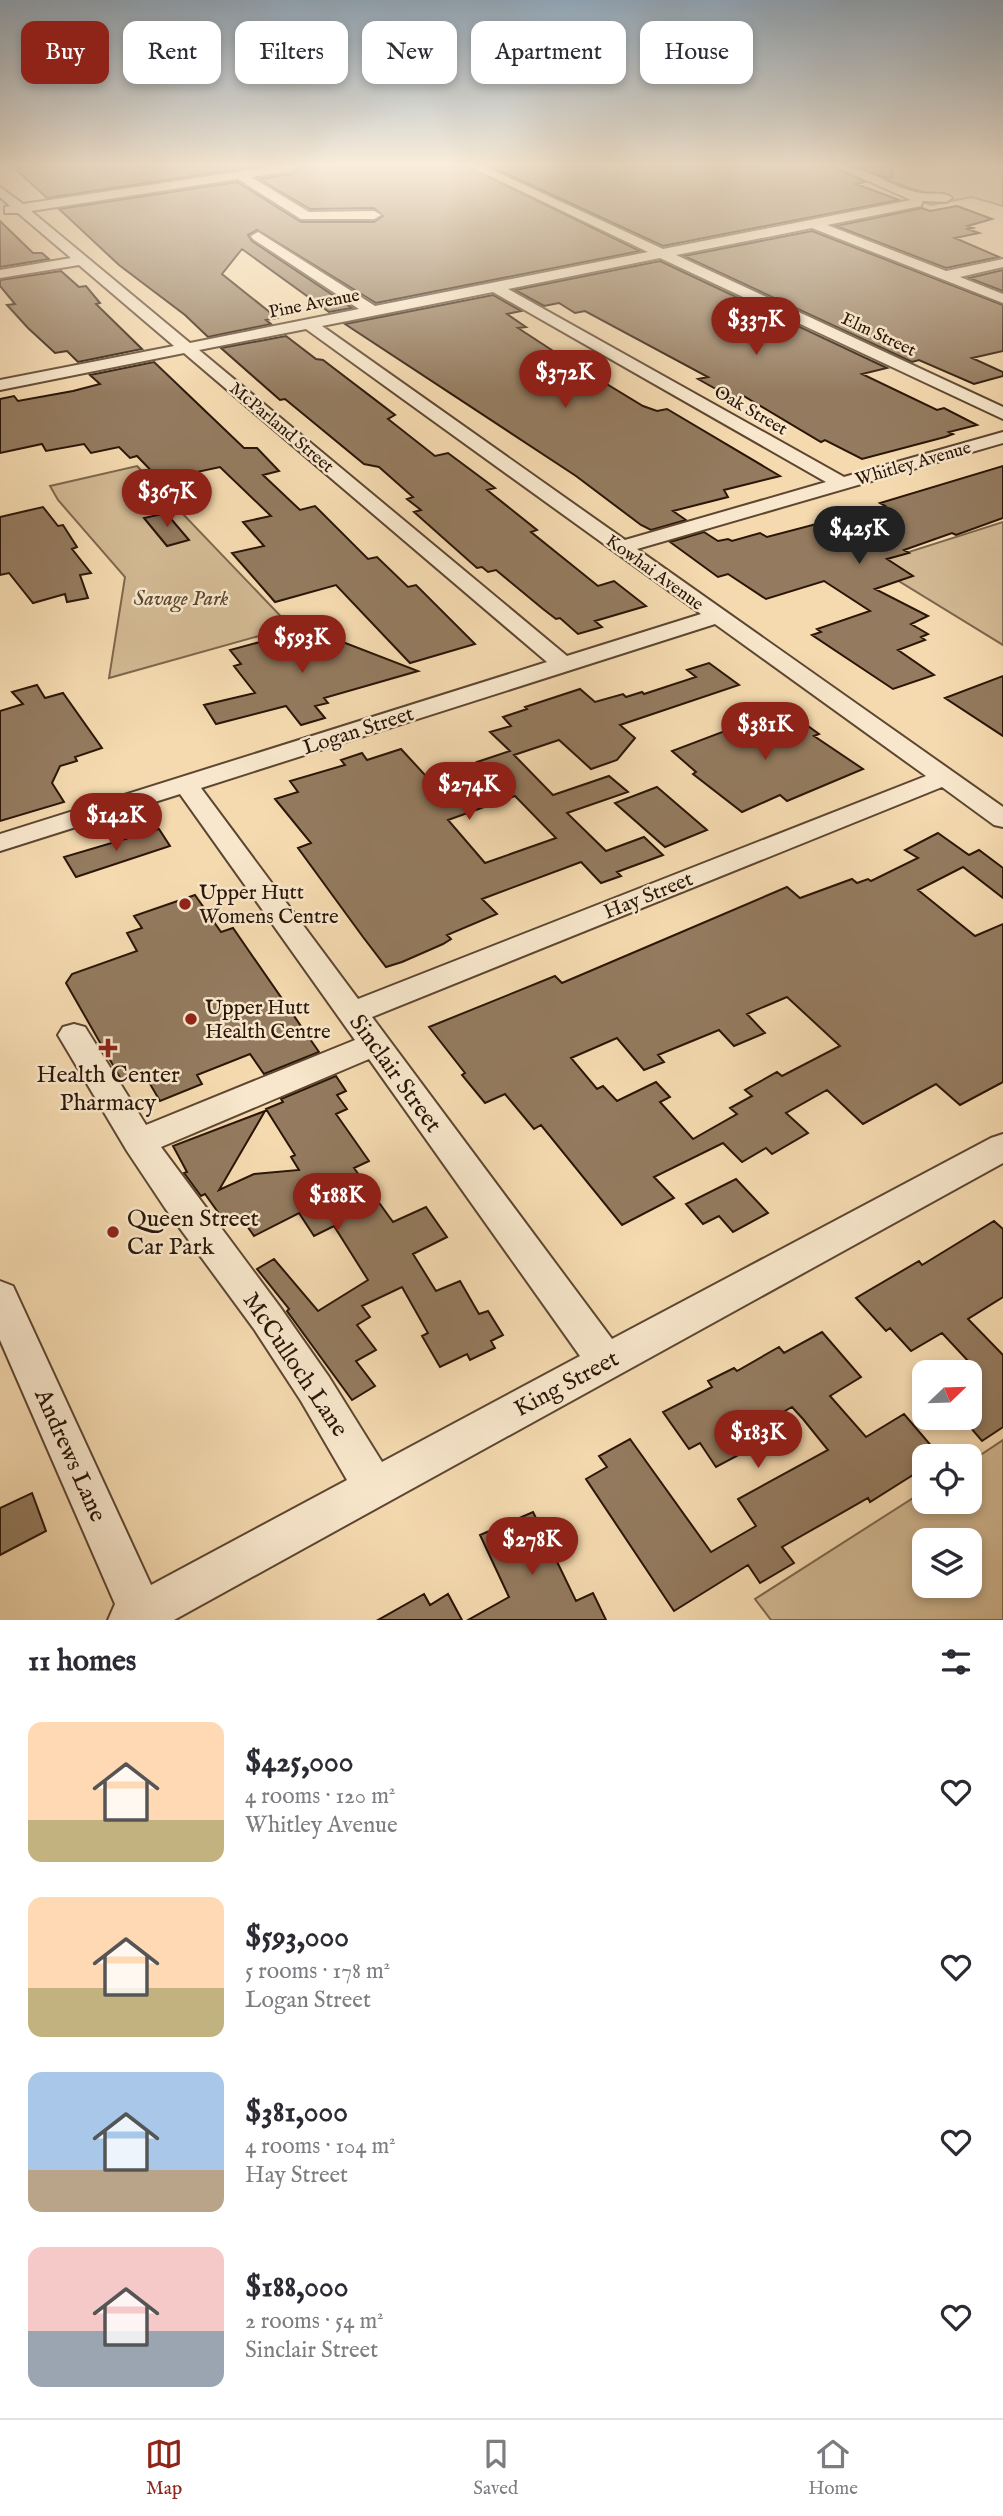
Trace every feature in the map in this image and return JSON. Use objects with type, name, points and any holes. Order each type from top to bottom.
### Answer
[{"type":"street","name":"McParland Street","points":[[62,243],[563,664]]},
{"type":"street","points":[[268,243],[372,311]]},
{"type":"street","points":[[639,243],[663,254]]},
{"type":"street","name":"Pine Avenue","points":[[0,385],[720,243]]},
{"type":"street","points":[[860,243],[1003,299]]},
{"type":"street","name":"Elm Street","points":[[663,254],[1003,414]]},
{"type":"street","points":[[0,274],[83,260]]},
{"type":"street","points":[[945,276],[1003,263]]},
{"type":"street","name":"Oak Street","points":[[495,287],[841,483]]},
{"type":"street","name":"Kowhai Avenue","points":[[309,324],[1003,819]]},
{"type":"street","name":"Whitley Avenue","points":[[621,547],[1003,437]]},
{"type":"street","name":"Logan Street","points":[[0,843],[145,787],[716,616]]},
{"type":"street","name":"Sinclair Street","points":[[199,773],[352,1013],[606,1361]]},
{"type":"street","name":"Hay Street","points":[[352,1013],[945,777]]},
{"type":"street","name":"McCulloch Lane","points":[[74,1035],[139,1142],[268,1318],[374,1487]]},
{"type":"street","points":[[139,1142],[375,1044]]},
{"type":"street","name":"King Street","points":[[136,1617],[1003,1147]]},
{"type":"street","name":"Andrews Lane","points":[[0,1297],[136,1617]]},
{"type":"green space","name":"Savage Park","points":[[137,466],[291,627],[109,678],[125,577],[58,500],[50,486]]},
{"type":"green space","points":[[1003,522],[1003,645],[871,564]]},
{"type":"green space","points":[[1003,1440],[1003,1620],[771,1620],[755,1599],[912,1499],[912,1514],[982,1514],[982,1454]]},
{"type":"building","points":[[0,243],[22,243],[33,253],[42,253],[49,259],[0,267]]},
{"type":"building","points":[[95,243],[254,243],[352,308],[329,312],[242,249],[222,274],[277,318],[266,320],[271,324],[208,337],[185,315],[119,265]]},
{"type":"building","points":[[278,243],[623,243],[640,251],[376,303]]},
{"type":"building","points":[[656,243],[680,243],[663,246]]},
{"type":"building","points":[[753,243],[842,243],[1003,305],[1003,351],[972,358],[1003,372],[1003,376],[974,384],[919,360],[912,362],[684,256]]},
{"type":"building","points":[[879,243],[966,243],[999,257],[946,268]]},
{"type":"building","points":[[660,261],[887,368],[862,374],[937,410],[944,408],[977,425],[949,432],[953,434],[945,437],[862,459],[825,440],[821,442],[742,395],[732,398],[698,379],[708,377],[585,311],[575,313],[559,303],[544,306],[515,290]]},
{"type":"building","points":[[1003,270],[1003,291],[969,278]]},
{"type":"building","points":[[61,271],[79,287],[86,286],[100,303],[96,304],[142,349],[78,362],[67,351],[55,353],[28,328],[7,305],[15,304],[0,286],[0,280]]},
{"type":"building","points":[[493,295],[521,311],[507,314],[526,327],[518,328],[564,358],[643,406],[657,411],[667,409],[780,476],[724,490],[728,497],[673,511],[686,520],[651,530],[576,476],[345,324]]},
{"type":"building","points":[[286,336],[316,359],[323,360],[395,415],[388,419],[435,456],[448,453],[495,488],[487,490],[537,530],[531,532],[598,586],[614,581],[646,606],[595,621],[602,627],[578,634],[496,570],[488,572],[482,567],[477,568],[414,512],[421,510],[407,499],[413,497],[379,467],[364,464],[285,399],[280,400],[221,348]]},
{"type":"building","points":[[154,362],[244,448],[257,448],[279,471],[263,475],[300,510],[315,506],[368,559],[377,557],[408,587],[416,585],[475,644],[410,663],[336,585],[275,602],[232,553],[264,546],[243,522],[271,516],[220,467],[160,480],[137,456],[130,458],[119,447],[91,453],[84,444],[46,451],[42,444],[0,453],[0,399],[14,396],[18,401],[73,391],[100,384],[90,375]]},
{"type":"building","points":[[1003,466],[1003,518],[956,535],[952,533],[904,550],[909,553],[887,559],[913,576],[875,589],[928,616],[911,624],[928,634],[921,637],[925,640],[898,650],[934,675],[893,689],[812,635],[821,632],[817,629],[870,611],[824,581],[766,599],[728,574],[718,577],[670,542],[704,532],[718,541],[732,541],[760,533],[767,537],[885,506],[880,503]]},
{"type":"building","points":[[43,507],[58,526],[63,525],[77,547],[72,549],[91,573],[80,575],[88,598],[67,602],[65,594],[33,603],[9,573],[0,575],[0,517]]},
{"type":"building","points":[[166,513],[189,540],[167,546],[144,518]]},
{"type":"building","points":[[309,629],[418,671],[324,698],[328,703],[315,706],[325,718],[301,725],[286,706],[216,724],[204,705],[255,693],[234,666],[241,664],[230,650]]},
{"type":"building","points":[[709,663],[739,685],[620,725],[635,738],[617,760],[591,769],[559,740],[514,755],[553,795],[609,776],[628,792],[567,813],[606,851],[644,837],[663,855],[617,872],[621,876],[601,883],[581,862],[482,899],[497,914],[447,935],[451,939],[443,944],[402,962],[386,967],[298,848],[311,843],[275,799],[298,792],[290,781],[345,765],[341,760],[362,753],[367,760],[401,749],[448,800],[496,783],[477,762],[510,751],[490,732],[511,726],[503,717],[580,689],[595,702],[623,694],[626,697],[642,692],[644,694],[696,677],[687,670]],"holes":[[[515,796],[556,838],[485,863],[448,820]]]},
{"type":"building","points":[[1003,676],[1003,736],[945,698]]},
{"type":"building","points":[[37,685],[45,698],[63,693],[102,748],[75,757],[77,761],[60,766],[52,783],[64,802],[0,821],[0,711],[23,704],[12,692]]},
{"type":"building","points":[[770,714],[782,723],[797,718],[819,734],[814,736],[863,769],[787,801],[780,795],[742,812],[693,774],[696,772],[672,751]]},
{"type":"building","points":[[657,787],[707,830],[665,847],[615,803]]},
{"type":"building","points":[[159,829],[170,846],[76,877],[64,857]]},
{"type":"building","points":[[938,833],[969,855],[979,850],[1003,868],[1003,898],[963,867],[918,890],[975,936],[1003,924],[1003,1082],[960,1105],[936,1084],[863,1124],[827,1090],[786,1113],[808,1133],[772,1154],[766,1148],[742,1162],[723,1143],[654,1177],[674,1198],[622,1225],[541,1125],[534,1129],[505,1094],[485,1103],[429,1027],[555,976],[562,983],[787,887],[800,898],[852,879],[857,883],[868,879],[871,881],[918,858],[905,850]],"holes":[[[787,997],[840,1046],[782,1076],[777,1072],[745,1090],[752,1096],[730,1108],[737,1114],[693,1139],[660,1102],[670,1097],[656,1082],[617,1101],[603,1086],[597,1089],[571,1058],[617,1038],[644,1070],[664,1062],[658,1055],[719,1030],[734,1046],[765,1033],[747,1014]]]},
{"type":"building","name":"Upper Hutt Health Centre","points":[[195,895],[221,932],[233,928],[319,1052],[264,1074],[250,1054],[197,1075],[202,1084],[160,1101],[143,1072],[122,1081],[66,983],[72,974],[137,951],[127,933],[142,928],[134,916]]},
{"type":"building","points":[[336,1076],[346,1091],[337,1095],[347,1109],[336,1114],[369,1161],[354,1168],[393,1222],[426,1207],[447,1237],[413,1254],[436,1291],[460,1281],[479,1314],[488,1311],[503,1335],[491,1341],[495,1348],[470,1360],[467,1354],[440,1367],[422,1336],[428,1333],[402,1287],[362,1306],[370,1317],[357,1325],[376,1350],[356,1361],[375,1386],[352,1400],[287,1311],[289,1309],[257,1269],[274,1259],[318,1311],[368,1280],[334,1226],[314,1236],[299,1213],[254,1236],[240,1216],[225,1222],[205,1194],[201,1196],[184,1173],[187,1172],[173,1146],[265,1111],[219,1190],[254,1174],[299,1170],[291,1157],[295,1155],[266,1109],[283,1102],[281,1099]]},
{"type":"building","points":[[736,1179],[768,1213],[733,1232],[719,1216],[703,1224],[686,1204]]},
{"type":"building","points":[[994,1221],[1003,1229],[1003,1297],[968,1319],[1003,1355],[1003,1427],[982,1441],[973,1430],[982,1430],[982,1360],[967,1360],[942,1333],[911,1351],[890,1328],[886,1331],[856,1298],[919,1261],[922,1265]]},
{"type":"building","points":[[822,1332],[861,1377],[830,1396],[866,1437],[904,1414],[912,1423],[912,1430],[918,1430],[930,1444],[912,1444],[912,1476],[870,1502],[868,1498],[782,1547],[794,1563],[760,1583],[748,1565],[674,1611],[586,1479],[607,1467],[599,1456],[630,1439],[711,1552],[756,1526],[738,1499],[828,1450],[803,1419],[792,1407],[755,1428],[760,1435],[743,1444],[748,1450],[716,1467],[700,1443],[689,1449],[663,1412],[712,1387],[708,1381],[734,1368],[737,1371],[779,1347],[784,1353]]},
{"type":"building","points":[[32,1493],[46,1531],[0,1555],[0,1508]]},
{"type":"building","points":[[533,1512],[576,1601],[593,1593],[606,1620],[468,1620],[509,1597],[480,1535]]},
{"type":"building","points":[[424,1594],[430,1605],[448,1594],[462,1620],[378,1620]]},
{"type":"place","name":"Upper Hutt Womens Centre","points":[[185,904]]},
{"type":"place","name":"Upper Hutt Health Centre","points":[[191,1019]]},
{"type":"place","name":"Health Center Pharmacy","points":[[108,1048]]},
{"type":"place","name":"Queen Street Car Park","points":[[113,1232]]}]
